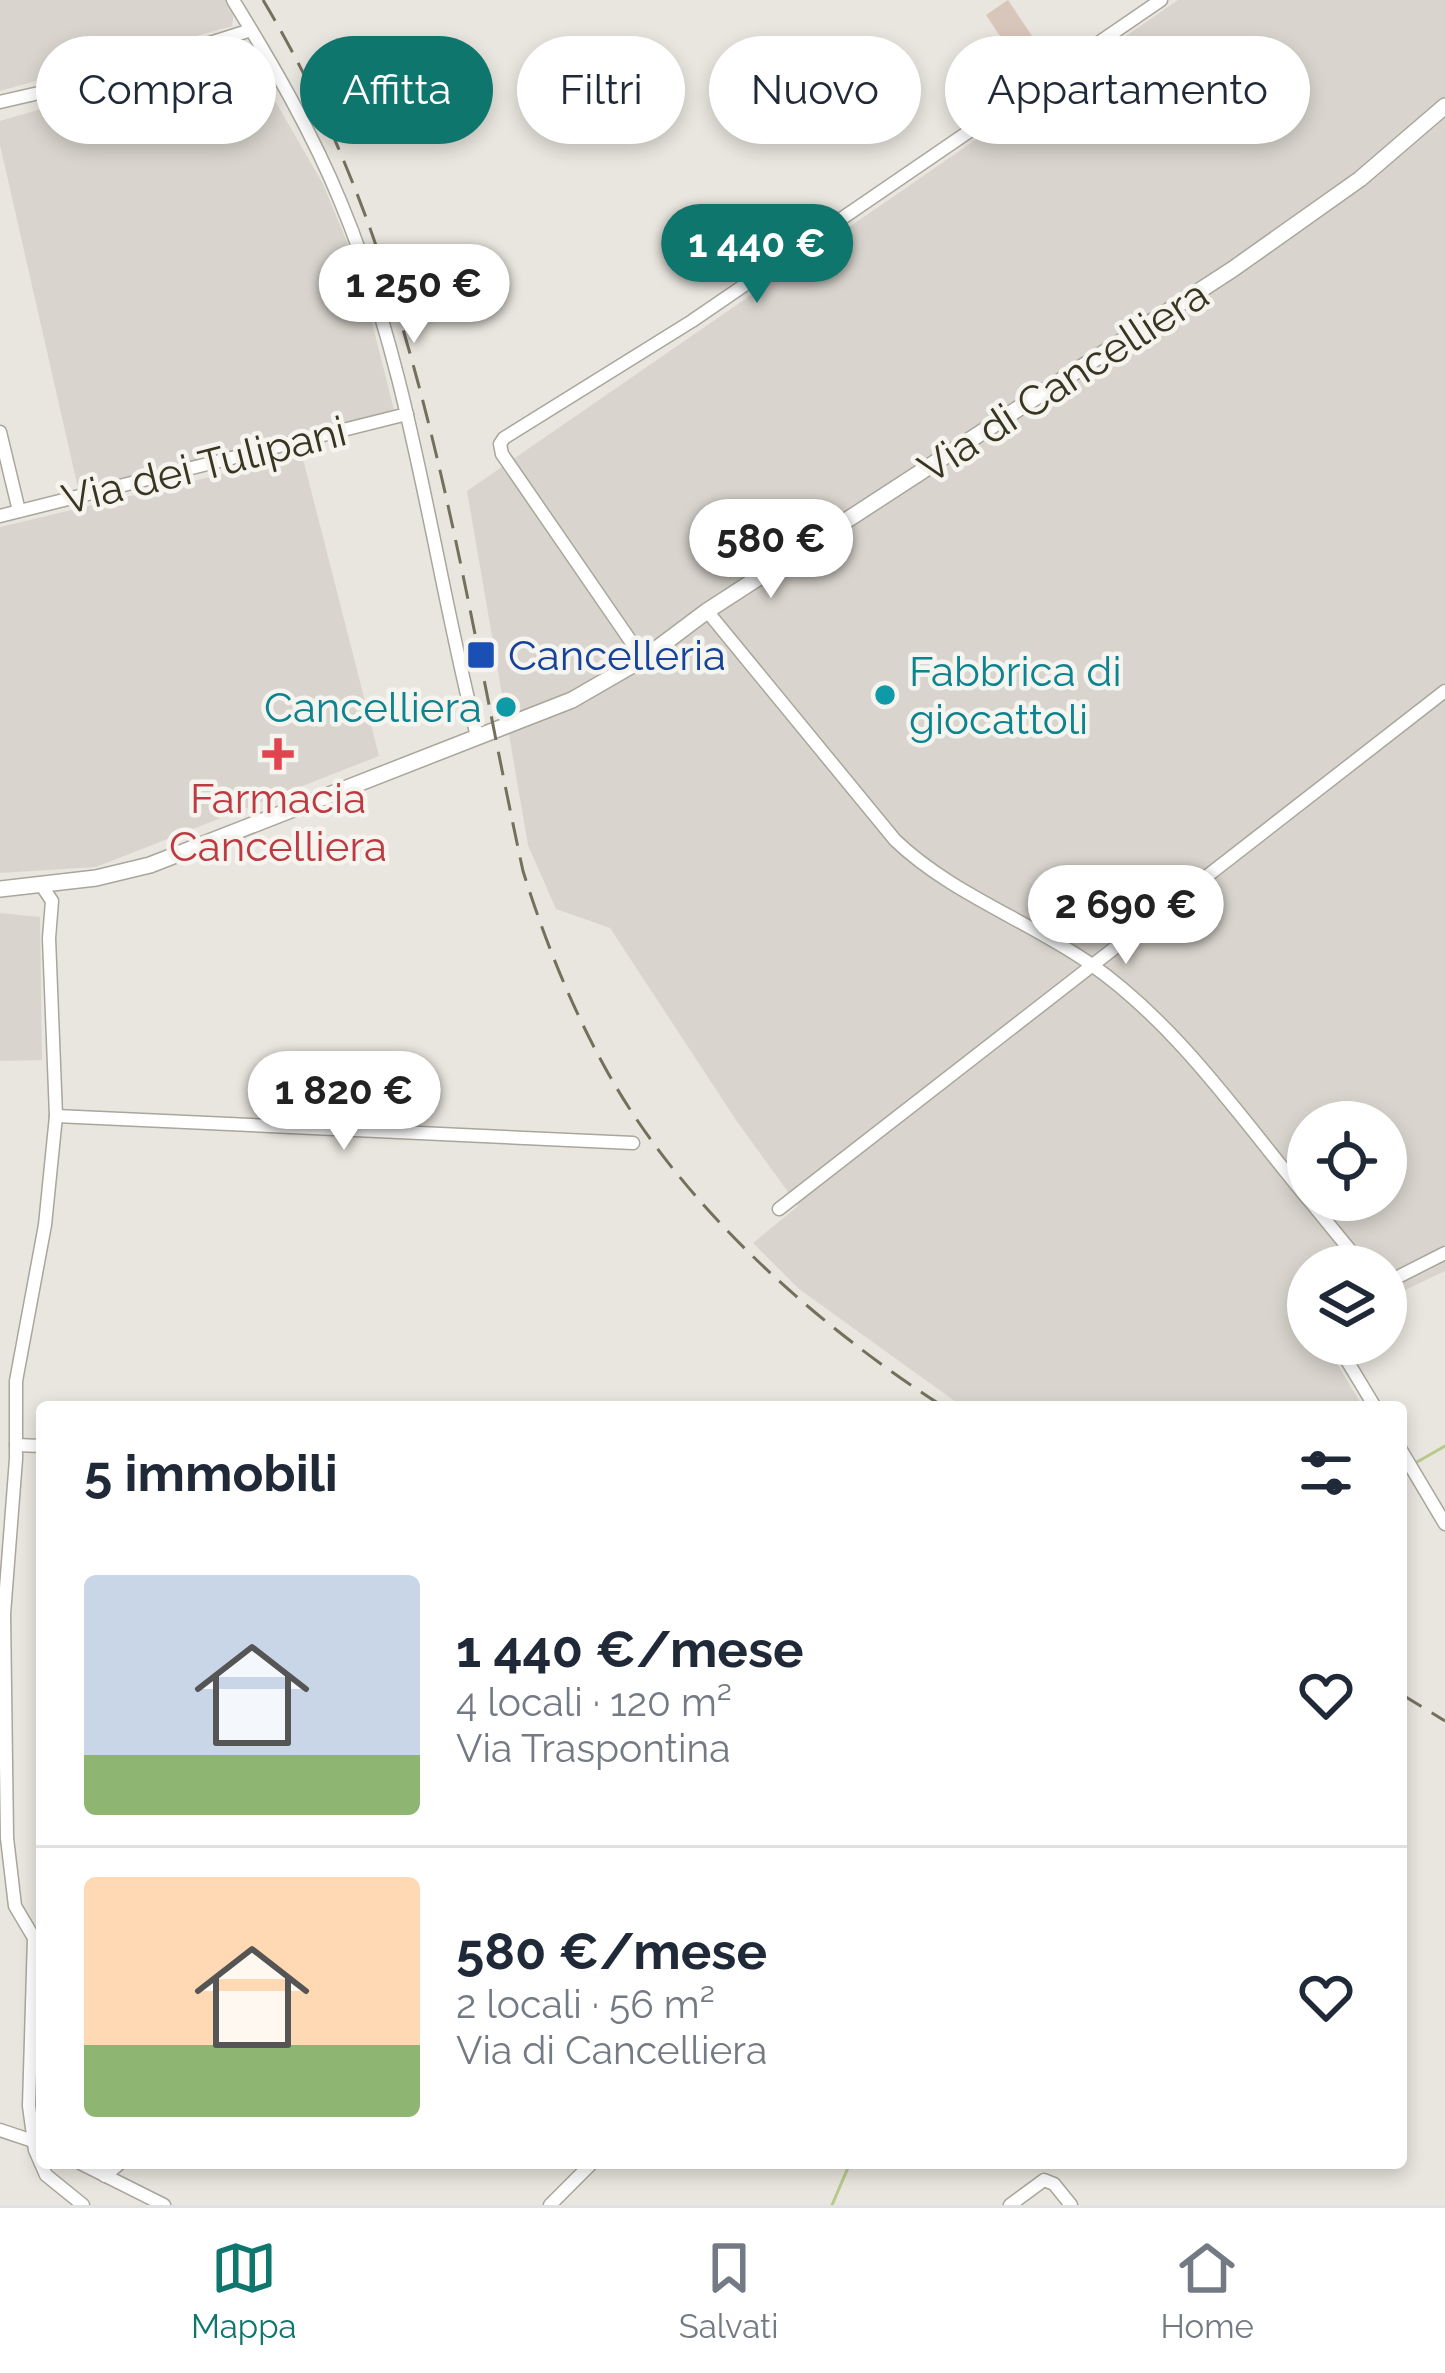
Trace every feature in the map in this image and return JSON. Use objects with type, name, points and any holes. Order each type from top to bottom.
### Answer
[{"type":"street","points":[[233,0],[340,201],[377,306],[407,414],[477,736]]},
{"type":"street","points":[[643,659],[502,454],[504,438],[692,321],[1161,0]]},
{"type":"street","points":[[0,102],[87,82],[251,30]]},
{"type":"street","name":"Via di Cancelliera","points":[[0,889],[78,881],[166,859],[572,700],[643,659],[707,610],[979,438],[1252,256],[1360,179],[1445,106]]},
{"type":"street","name":"Via dei Tulipani","points":[[0,516],[407,414]]},
{"type":"street","points":[[0,432],[20,511]]},
{"type":"street","points":[[707,610],[904,848],[1090,964],[1167,1029],[1287,1175]]},
{"type":"street","points":[[779,1209],[1445,691]]},
{"type":"street","points":[[52,908],[62,892],[78,881]]},
{"type":"street","points":[[36,1937],[15,1906],[7,1838],[4,1658],[19,1359],[45,1225],[56,1116],[52,908],[50,894],[42,886]]},
{"type":"street","points":[[56,1116],[633,1142]]},
{"type":"street","points":[[1326,1221],[1346,1245]]},
{"type":"street","points":[[1407,1272],[1445,1252]]},
{"type":"street","points":[[1350,1365],[1371,1401]]},
{"type":"street","points":[[16,1445],[36,1446]]},
{"type":"street","points":[[1407,1460],[1445,1523]]},
{"type":"street","points":[[0,1909],[15,1906]]},
{"type":"street","points":[[36,1977],[29,2106],[36,2138]]},
{"type":"street","points":[[2,2132],[36,2142]]},
{"type":"street","points":[[43,2169],[83,2205]]},
{"type":"street","points":[[92,2169],[164,2205]]},
{"type":"street","points":[[105,2176],[113,2169]]},
{"type":"street","points":[[550,2205],[586,2169]]},
{"type":"street","points":[[1010,2205],[1037,2182],[1047,2180],[1072,2205]]},
{"type":"shaded area","points":[[0,0],[227,0],[234,11],[232,26],[196,36],[36,36],[36,81],[0,91]]},
{"type":"shaded area","points":[[1008,0],[1032,36],[1000,36],[986,15]]},
{"type":"shaded area","points":[[1178,0],[1445,0],[1445,1271],[1407,1289],[1407,1245],[1287,1245],[1287,1365],[1338,1365],[1359,1401],[955,1401],[799,1289],[753,1243],[798,1206],[610,928],[556,909],[528,845],[467,491],[969,144],[1310,144],[1310,36],[1126,36]]},
{"type":"shaded area","points":[[276,103],[323,184],[359,271],[395,414],[78,488],[0,145],[0,121],[36,110],[36,144],[276,144]]},
{"type":"shaded area","points":[[302,455],[379,756],[96,867],[0,873],[0,527]]},
{"type":"shaded area","points":[[0,913],[40,917],[42,1060],[0,1061]]},
{"type":"waterway","points":[[1417,1462],[1445,1446]]},
{"type":"waterway","points":[[832,2205],[847,2169]]},
{"type":"railway","points":[[263,0],[317,102],[362,207],[398,314],[454,534],[523,871],[583,1024],[639,1122],[714,1216],[801,1301],[935,1401]]},
{"type":"railway","points":[[1407,1698],[1445,1721]]},
{"type":"place","name":"Cancelleria","points":[[481,655]]},
{"type":"place","name":"Fabbrica di giocattoli","points":[[885,695]]},
{"type":"place","name":"Cancelliera","points":[[506,707]]},
{"type":"place","name":"Farmacia Cancelliera","points":[[278,754]]}]
